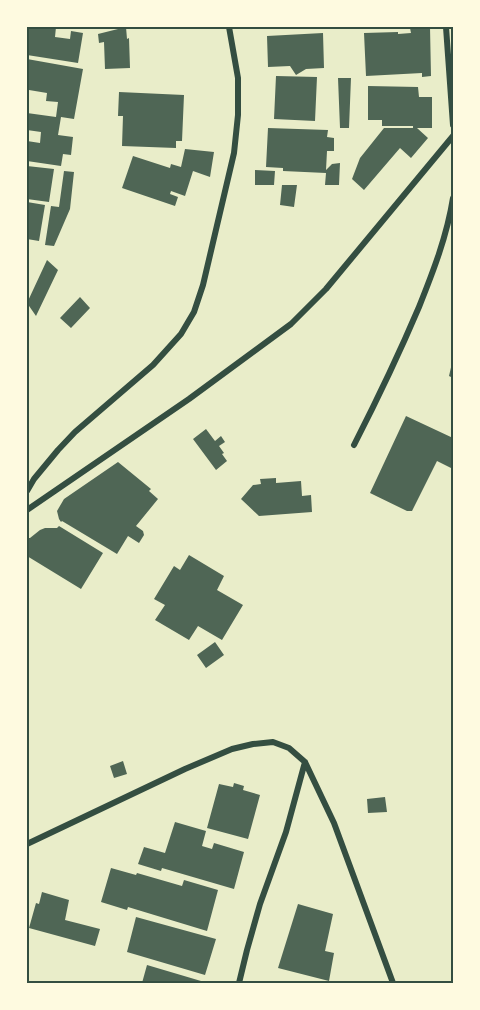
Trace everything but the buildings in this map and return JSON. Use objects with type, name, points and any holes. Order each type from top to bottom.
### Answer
[{"type":"street","points":[[27,492],[34,479],[75,432],[153,365],[181,334],[194,312],[203,285],[234,153],[238,115],[238,78],[230,27]]},
{"type":"street","points":[[446,27],[453,125]]},
{"type":"street","points":[[27,510],[189,399],[291,324],[326,289],[453,136]]},
{"type":"street","points":[[354,445],[408,333],[431,276],[449,222],[453,198]]},
{"type":"street","points":[[27,844],[232,749],[273,742],[289,748],[305,762],[334,823],[393,983]]},
{"type":"street","points":[[239,983],[260,904],[286,832],[305,762]]}]
